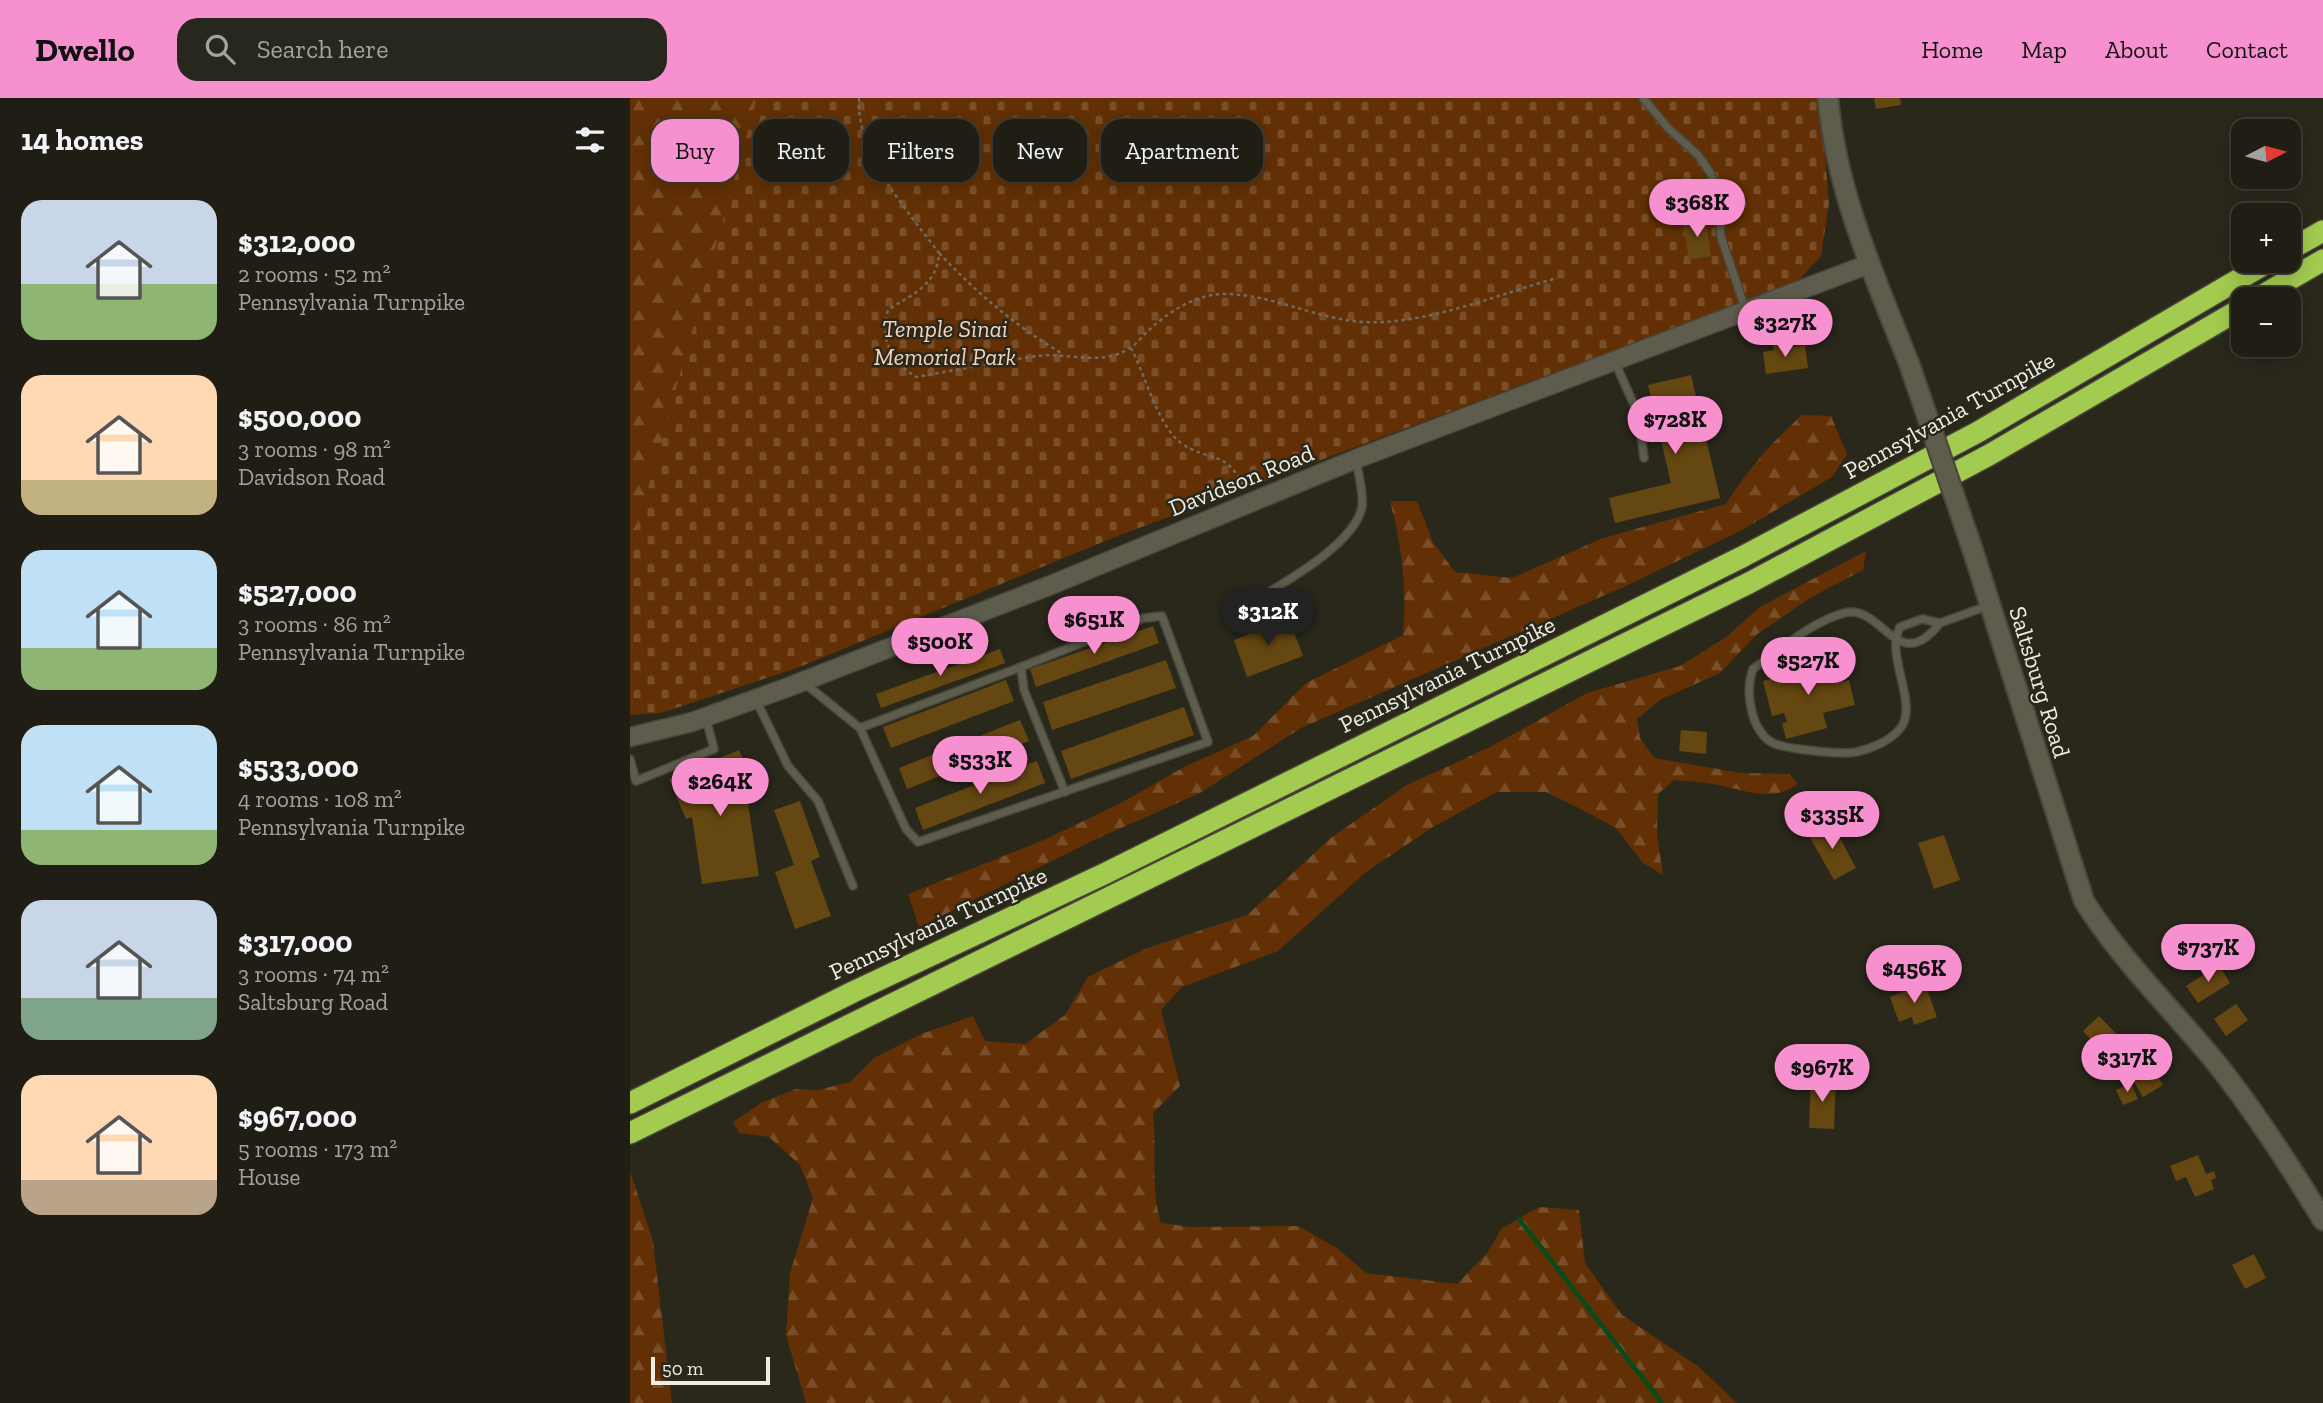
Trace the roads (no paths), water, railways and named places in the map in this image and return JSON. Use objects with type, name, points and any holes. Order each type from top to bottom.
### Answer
[{"type":"highway","points":[[2301,243],[2323,231]]},
{"type":"highway","points":[[2277,287],[2323,260]]},
{"type":"highway","name":"Pennsylvania Turnpike","points":[[630,1104],[853,992],[1104,874],[1742,557],[1978,432],[2250,273]]},
{"type":"highway","name":"Pennsylvania Turnpike","points":[[630,1132],[1749,583],[1989,455],[2231,315]]},
{"type":"main road","name":"Saltsburg Road","points":[[1828,98],[1839,168],[1869,264],[1910,366],[1973,551],[2084,901],[2117,946],[2218,1066],[2274,1141],[2323,1220]]},
{"type":"street","name":"Davidson Road","points":[[630,737],[706,717],[802,682],[1051,585],[1356,458],[1869,264]]},
{"type":"lane","points":[[1643,98],[1668,128],[1698,155],[1710,174],[1718,197],[1721,237],[1747,312]]},
{"type":"lane","points":[[1615,362],[1638,414],[1644,458]]},
{"type":"lane","points":[[1241,609],[1318,561],[1357,522],[1362,504],[1356,458]]},
{"type":"lane","points":[[1940,623],[1922,619],[1899,626],[1893,639],[1906,713],[1899,729],[1881,743],[1854,752],[1784,748],[1765,736],[1747,699],[1753,669],[1806,632],[1845,612],[1857,612],[1879,623],[1893,639],[1908,643],[1931,634],[1940,623],[1990,605]]},
{"type":"lane","points":[[802,682],[860,728],[906,829],[918,842],[1208,742],[1162,617],[1144,618],[860,728]]},
{"type":"lane","points":[[1021,667],[1024,690],[1065,792]]},
{"type":"lane","points":[[755,699],[788,766],[818,802],[853,886]]},
{"type":"lane","points":[[630,759],[636,780],[714,749],[706,717]]},
{"type":"waterway","points":[[1519,1219],[1662,1403]]},
{"type":"park label","name":"Temple Sinai Memorial Park","points":[[945,342]]}]
